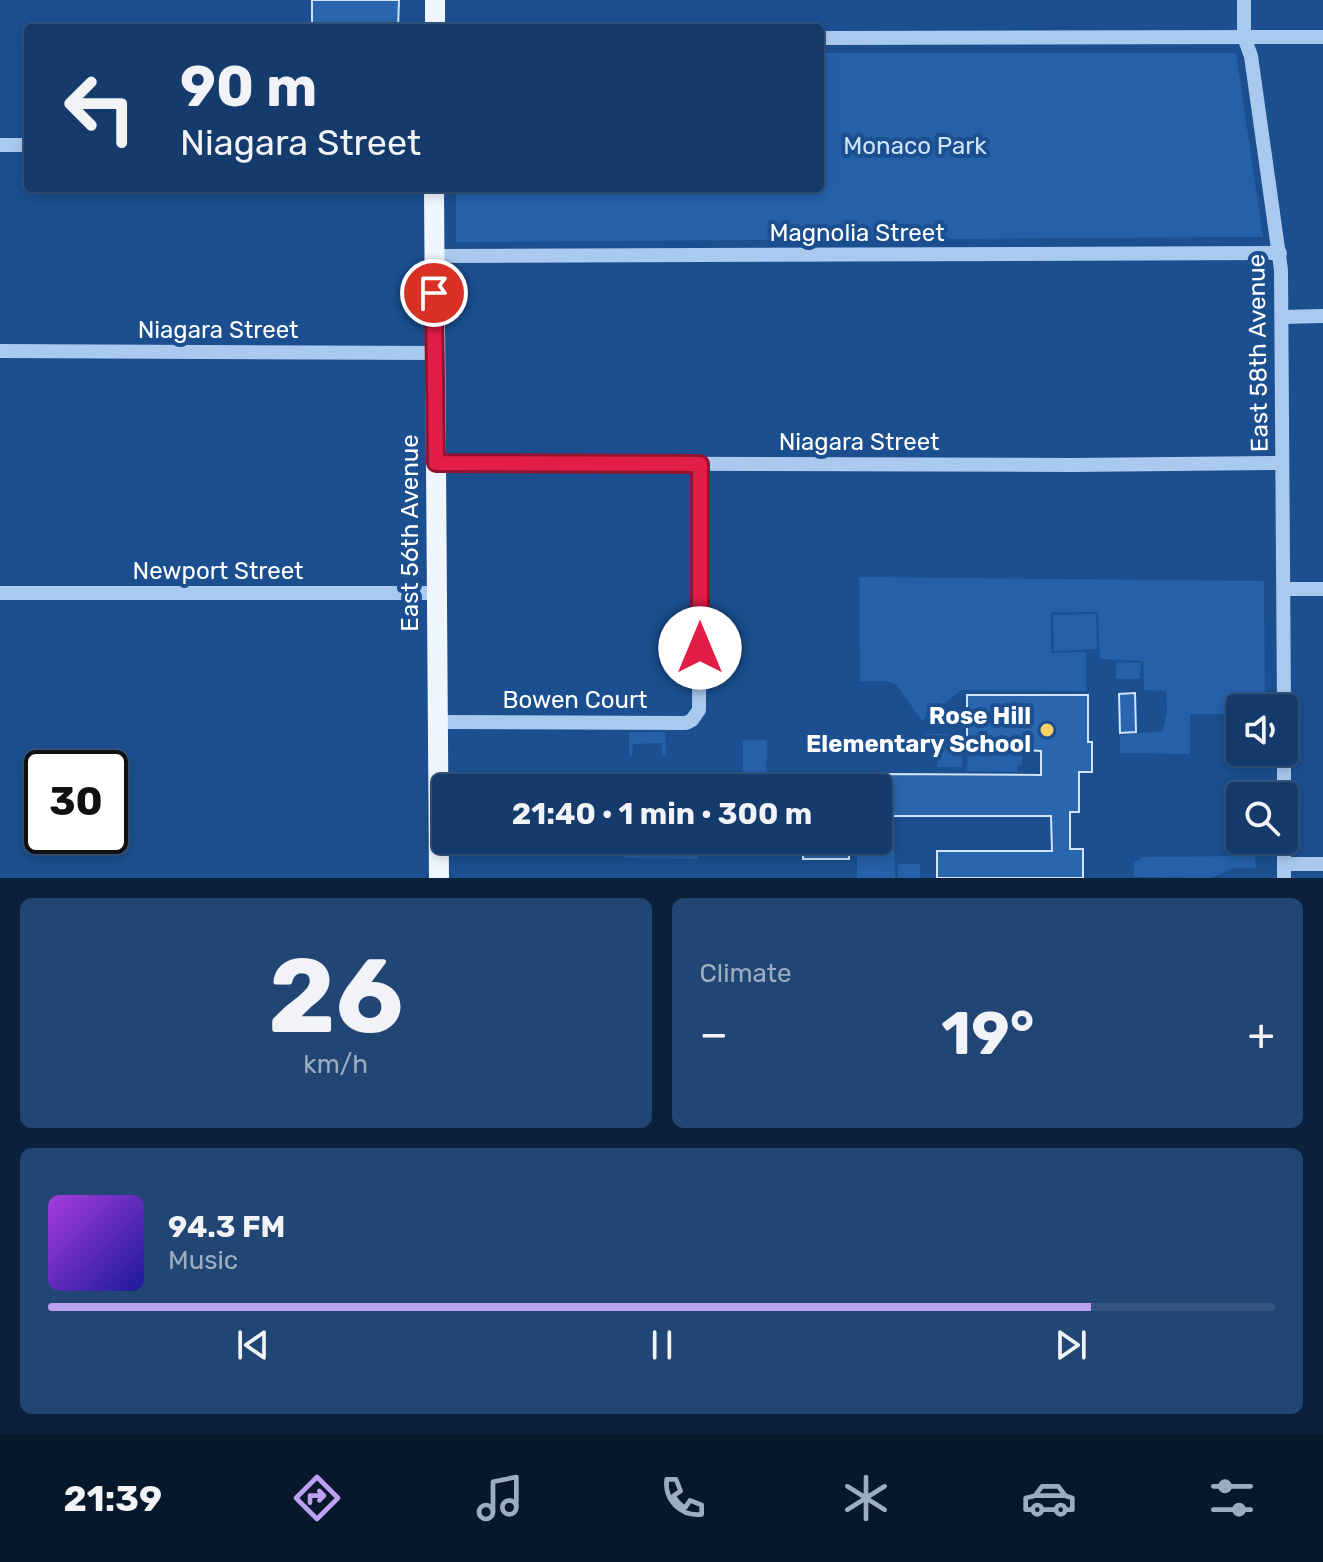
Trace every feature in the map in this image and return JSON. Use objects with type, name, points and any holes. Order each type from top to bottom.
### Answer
[{"type":"main road","points":[[435,0],[435,24]]},
{"type":"main road","name":"East 56th Avenue","points":[[434,192],[439,878]]},
{"type":"street","name":"East 58th Avenue","points":[[1244,0],[1244,37],[1251,56],[1280,253],[1284,694]]},
{"type":"street","points":[[824,38],[1323,37]]},
{"type":"street","points":[[0,145],[24,145]]},
{"type":"street","name":"Magnolia Street","points":[[434,256],[1280,253]]},
{"type":"street","points":[[1282,317],[1323,316]]},
{"type":"street","name":"Niagara Street","points":[[0,351],[435,353]]},
{"type":"street","name":"Niagara Street","points":[[436,463],[1281,463]]},
{"type":"street","name":"Bowen Court","points":[[438,722],[686,723],[694,718],[699,710],[700,464]]},
{"type":"street","points":[[1284,589],[1323,589]]},
{"type":"street","name":"Newport Street","points":[[0,593],[437,593]]},
{"type":"street","points":[[1284,766],[1284,871],[1323,864]]},
{"type":"green space","name":"Monaco Park","points":[[824,53],[1236,53],[1263,237],[456,242],[456,192],[824,192]]},
{"type":"green space","points":[[859,577],[1264,581],[1265,694],[1226,694],[1226,714],[1190,714],[1190,754],[1120,753],[1120,735],[1163,731],[1167,711],[1166,691],[1144,690],[1143,661],[1100,659],[1098,612],[1051,612],[1051,653],[1086,652],[1086,691],[962,690],[922,721],[896,684],[860,681]]},
{"type":"green space","points":[[1096,614],[1097,649],[1054,651],[1053,615]]},
{"type":"green space","points":[[1116,662],[1141,663],[1140,679],[1116,679]]},
{"type":"green space","points":[[629,732],[665,732],[666,755],[662,755],[662,743],[633,744],[632,755],[629,755]]},
{"type":"green space","points":[[923,734],[956,734],[956,749],[962,750],[962,767],[937,767],[938,750],[942,749],[922,748]]},
{"type":"green space","points":[[743,740],[767,740],[766,774],[743,774]]},
{"type":"green space","points":[[968,746],[1009,746],[1022,752],[1022,764],[1017,766],[1017,772],[967,771]]},
{"type":"green space","points":[[892,848],[894,850],[895,878],[857,878],[857,854],[892,854]]},
{"type":"green space","points":[[624,854],[698,854],[698,859],[624,858]]},
{"type":"green space","points":[[1255,856],[1256,868],[1233,868],[1212,878],[1134,877],[1134,863],[1143,857]]},
{"type":"green space","points":[[898,864],[920,864],[920,878],[898,878]]},
{"type":"building","points":[[312,0],[399,0],[398,24],[312,24]]},
{"type":"building","points":[[1135,693],[1136,732],[1120,733],[1119,694]]},
{"type":"building","points":[[967,695],[1088,695],[1088,742],[1092,742],[1092,772],[1079,772],[1079,812],[1070,812],[1070,849],[1083,849],[1083,878],[937,878],[937,851],[1052,851],[1051,816],[892,816],[892,774],[1041,775],[1041,751],[1025,750],[1025,742],[967,742]]},
{"type":"building","points":[[803,854],[849,854],[849,859],[803,859]]},
{"type":"place","name":"Rose Hill Elementary School","points":[[1047,730]]},
{"type":"route","points":[[434,293],[436,463],[700,464],[700,648]]}]
